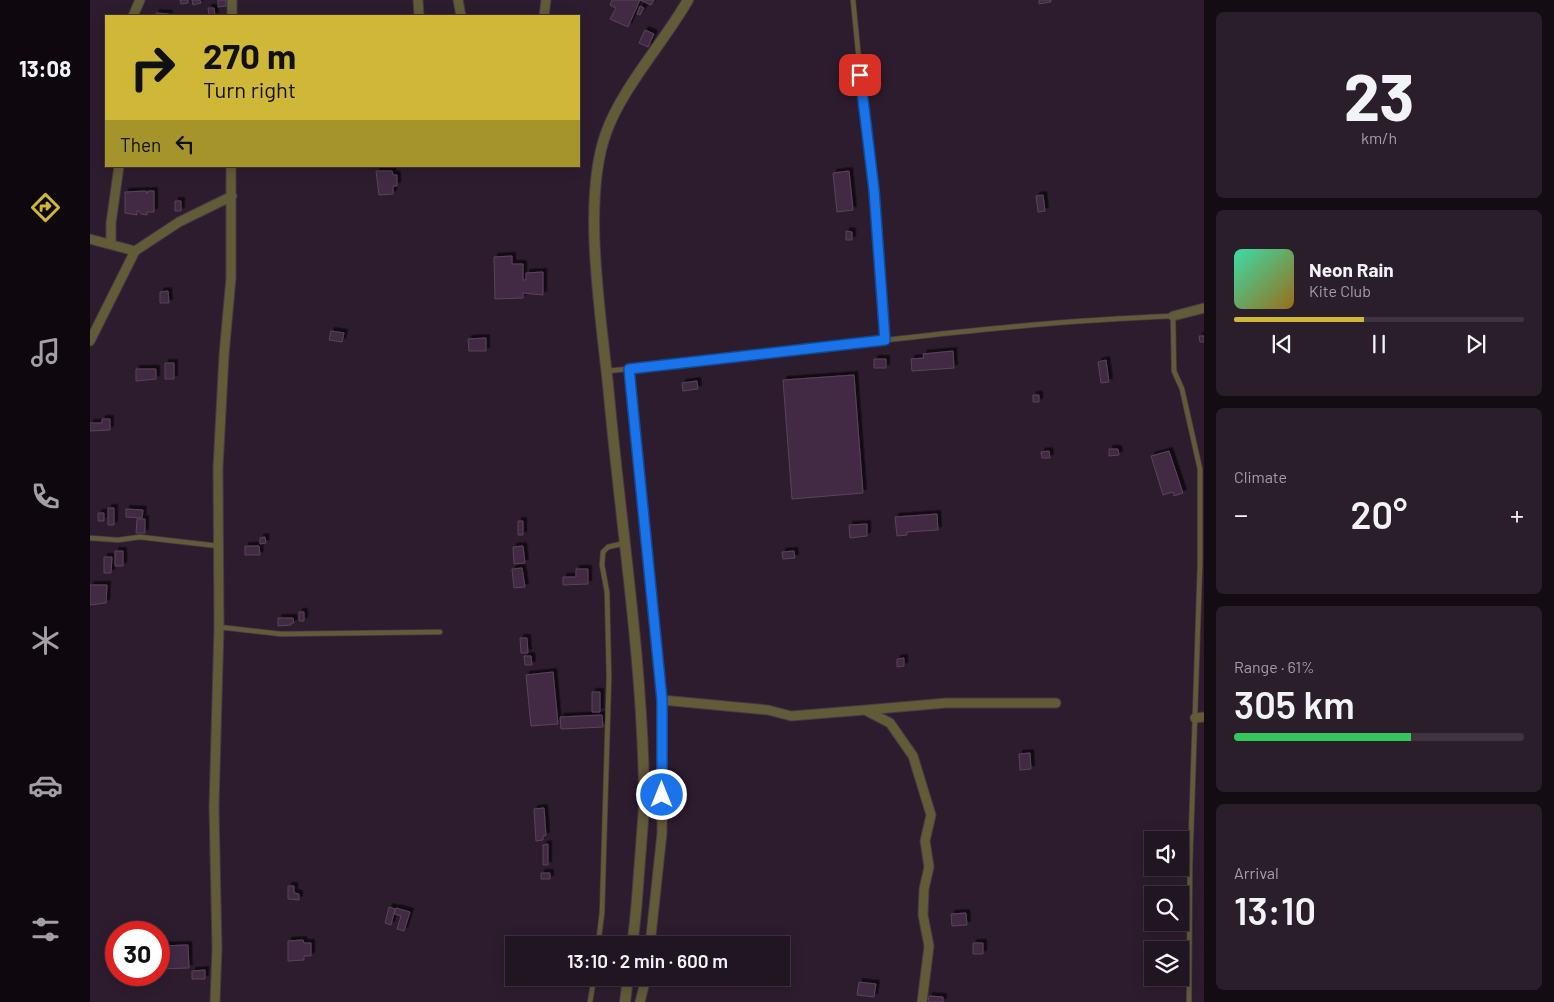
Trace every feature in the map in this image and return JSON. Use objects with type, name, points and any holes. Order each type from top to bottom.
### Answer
[{"type":"street","points":[[133,15],[140,0]]},
{"type":"street","points":[[232,0],[232,15]]},
{"type":"street","points":[[418,0],[420,15]]},
{"type":"street","points":[[458,0],[461,15]]},
{"type":"street","points":[[544,15],[546,0]]},
{"type":"street","points":[[633,936],[644,791],[638,663],[606,371],[595,234],[597,178],[606,133],[650,57],[670,32],[688,0]]},
{"type":"street","points":[[111,244],[111,223],[119,167]]},
{"type":"street","points":[[215,1002],[217,948],[214,807],[219,627],[218,468],[224,355],[231,278],[231,167]]},
{"type":"street","points":[[90,341],[135,251],[179,222],[232,196]]},
{"type":"street","points":[[90,239],[135,251]]},
{"type":"street","points":[[1173,316],[1204,308]]},
{"type":"street","points":[[629,369],[662,700],[662,833],[651,936]]},
{"type":"street","points":[[662,700],[768,710],[792,716],[946,703],[1056,703]]},
{"type":"street","points":[[865,710],[890,723],[913,756],[931,815],[925,840],[929,867],[924,889],[923,916],[929,946],[922,1002]]},
{"type":"street","points":[[625,1002],[627,986]]},
{"type":"street","points":[[640,1002],[644,986]]},
{"type":"lane","points":[[853,0],[874,190],[885,340]]},
{"type":"lane","points":[[606,371],[1030,324],[1173,316],[1174,371],[1182,389],[1200,469],[1200,717],[1190,866],[1189,1002]]},
{"type":"lane","points":[[90,538],[118,540],[140,537],[218,546]]},
{"type":"lane","points":[[599,936],[602,913],[609,677],[607,592],[602,564],[603,552],[608,547],[624,543]]},
{"type":"lane","points":[[219,627],[281,634],[440,632]]},
{"type":"lane","points":[[590,1002],[593,986]]},
{"type":"building","points":[[180,0],[188,0],[188,3],[181,4]]},
{"type":"building","points":[[192,0],[200,0],[201,3],[193,5]]},
{"type":"building","points":[[218,0],[226,0],[226,6],[218,7]]},
{"type":"building","points":[[612,0],[640,0],[628,27],[610,19],[616,8],[610,5]]},
{"type":"building","points":[[640,0],[654,0],[651,5]]},
{"type":"building","points":[[1039,0],[1051,0],[1051,2],[1039,4]]},
{"type":"building","points":[[640,6],[644,8],[640,15],[637,14]]},
{"type":"building","points":[[208,8],[214,8],[215,15],[209,15]]},
{"type":"building","points":[[156,13],[169,14],[169,15],[155,15]]},
{"type":"building","points":[[645,30],[654,34],[648,47],[639,43]]},
{"type":"building","points":[[376,171],[392,171],[393,175],[397,175],[397,186],[393,186],[393,194],[379,195]]},
{"type":"building","points":[[849,171],[853,210],[837,212],[833,173]]},
{"type":"building","points":[[146,191],[147,194],[148,191],[154,191],[154,212],[147,212],[147,215],[141,214],[139,211],[137,211],[137,215],[125,213],[125,192]]},
{"type":"building","points":[[1043,195],[1045,211],[1038,212],[1036,196]]},
{"type":"building","points":[[175,201],[181,201],[181,211],[175,211]]},
{"type":"building","points":[[846,231],[852,232],[852,240],[846,240]]},
{"type":"building","points":[[512,256],[512,264],[523,264],[523,280],[526,280],[526,273],[543,272],[543,295],[523,293],[523,298],[495,299],[494,257]]},
{"type":"building","points":[[168,291],[169,303],[160,303],[160,292]]},
{"type":"building","points":[[331,331],[344,333],[342,342],[329,340]]},
{"type":"building","points":[[1199,336],[1204,336],[1204,342],[1200,342]]},
{"type":"building","points":[[486,338],[486,351],[469,351],[468,339]]},
{"type":"building","points":[[953,351],[954,368],[912,371],[911,359],[924,358],[923,354]]},
{"type":"building","points":[[874,359],[886,359],[886,368],[874,368]]},
{"type":"building","points":[[1106,360],[1109,382],[1101,383],[1098,362]]},
{"type":"building","points":[[165,363],[174,363],[174,379],[165,379]]},
{"type":"building","points":[[136,369],[156,369],[156,379],[136,381]]},
{"type":"building","points":[[854,375],[863,493],[792,499],[783,380]]},
{"type":"building","points":[[697,381],[698,389],[683,391],[682,383]]},
{"type":"building","points":[[1033,395],[1039,395],[1039,402],[1033,402]]},
{"type":"building","points":[[102,419],[110,419],[110,430],[90,431],[90,423],[102,423]]},
{"type":"building","points":[[1109,449],[1118,449],[1119,455],[1109,456]]},
{"type":"building","points":[[1049,451],[1050,458],[1042,458],[1041,452]]},
{"type":"building","points":[[1169,451],[1183,493],[1174,496],[1173,492],[1163,495],[1151,456]]},
{"type":"building","points":[[108,508],[114,508],[114,525],[108,525]]},
{"type":"building","points":[[126,509],[143,510],[142,518],[126,517]]},
{"type":"building","points":[[98,513],[104,513],[104,521],[98,521]]},
{"type":"building","points":[[937,514],[938,530],[907,532],[907,535],[897,536],[895,517]]},
{"type":"building","points":[[137,519],[145,519],[145,533],[136,533]]},
{"type":"building","points":[[518,521],[523,521],[523,535],[518,535]]},
{"type":"building","points":[[867,524],[867,536],[850,538],[849,525]]},
{"type":"building","points":[[265,537],[266,543],[260,544],[260,538]]},
{"type":"building","points":[[245,546],[259,546],[260,555],[245,555]]},
{"type":"building","points":[[523,546],[525,563],[514,564],[513,547]]},
{"type":"building","points":[[115,551],[123,551],[123,566],[115,566]]},
{"type":"building","points":[[794,551],[795,558],[783,559],[782,552]]},
{"type":"building","points":[[104,557],[112,557],[111,573],[104,573]]},
{"type":"building","points":[[522,568],[525,587],[514,588],[512,569]]},
{"type":"building","points":[[576,569],[588,569],[588,584],[563,585],[563,577],[576,577]]},
{"type":"building","points":[[90,585],[107,585],[106,603],[90,605]]},
{"type":"building","points":[[299,612],[304,612],[304,621],[299,621]]},
{"type":"building","points":[[278,618],[293,618],[294,623],[278,626]]},
{"type":"building","points":[[520,638],[527,638],[528,653],[521,653]]},
{"type":"building","points":[[524,656],[531,656],[532,665],[525,665]]},
{"type":"building","points":[[904,658],[904,666],[897,667],[897,659]]},
{"type":"building","points":[[553,672],[558,724],[531,726],[526,675]]},
{"type":"building","points":[[592,692],[600,692],[600,712],[592,712]]},
{"type":"building","points":[[602,715],[603,727],[561,729],[560,717]]},
{"type":"building","points":[[1030,753],[1031,769],[1020,770],[1019,754]]},
{"type":"building","points":[[544,808],[546,836],[543,836],[543,840],[536,841],[534,809]]},
{"type":"building","points":[[548,844],[548,865],[543,865],[543,845]]},
{"type":"building","points":[[541,873],[550,873],[550,879],[541,879]]},
{"type":"building","points":[[288,886],[294,886],[294,893],[299,894],[299,900],[288,899]]},
{"type":"building","points":[[389,907],[395,909],[391,925],[385,923]]},
{"type":"building","points":[[396,908],[410,912],[404,931],[397,929],[401,916],[394,914]]},
{"type":"building","points":[[966,913],[967,925],[952,926],[951,914]]},
{"type":"building","points":[[303,940],[304,943],[311,943],[311,956],[304,956],[304,960],[288,961],[288,941]]},
{"type":"building","points":[[973,943],[983,943],[983,954],[973,954]]},
{"type":"building","points":[[188,945],[189,968],[170,969],[170,946]]},
{"type":"building","points":[[205,970],[205,979],[192,979],[192,971]]},
{"type":"building","points":[[859,982],[876,984],[874,997],[857,995]]},
{"type":"building","points":[[929,996],[943,997],[943,1002],[928,1002]]},
{"type":"route","points":[[662,795],[662,700],[629,369],[885,340],[874,190],[860,75]]}]
